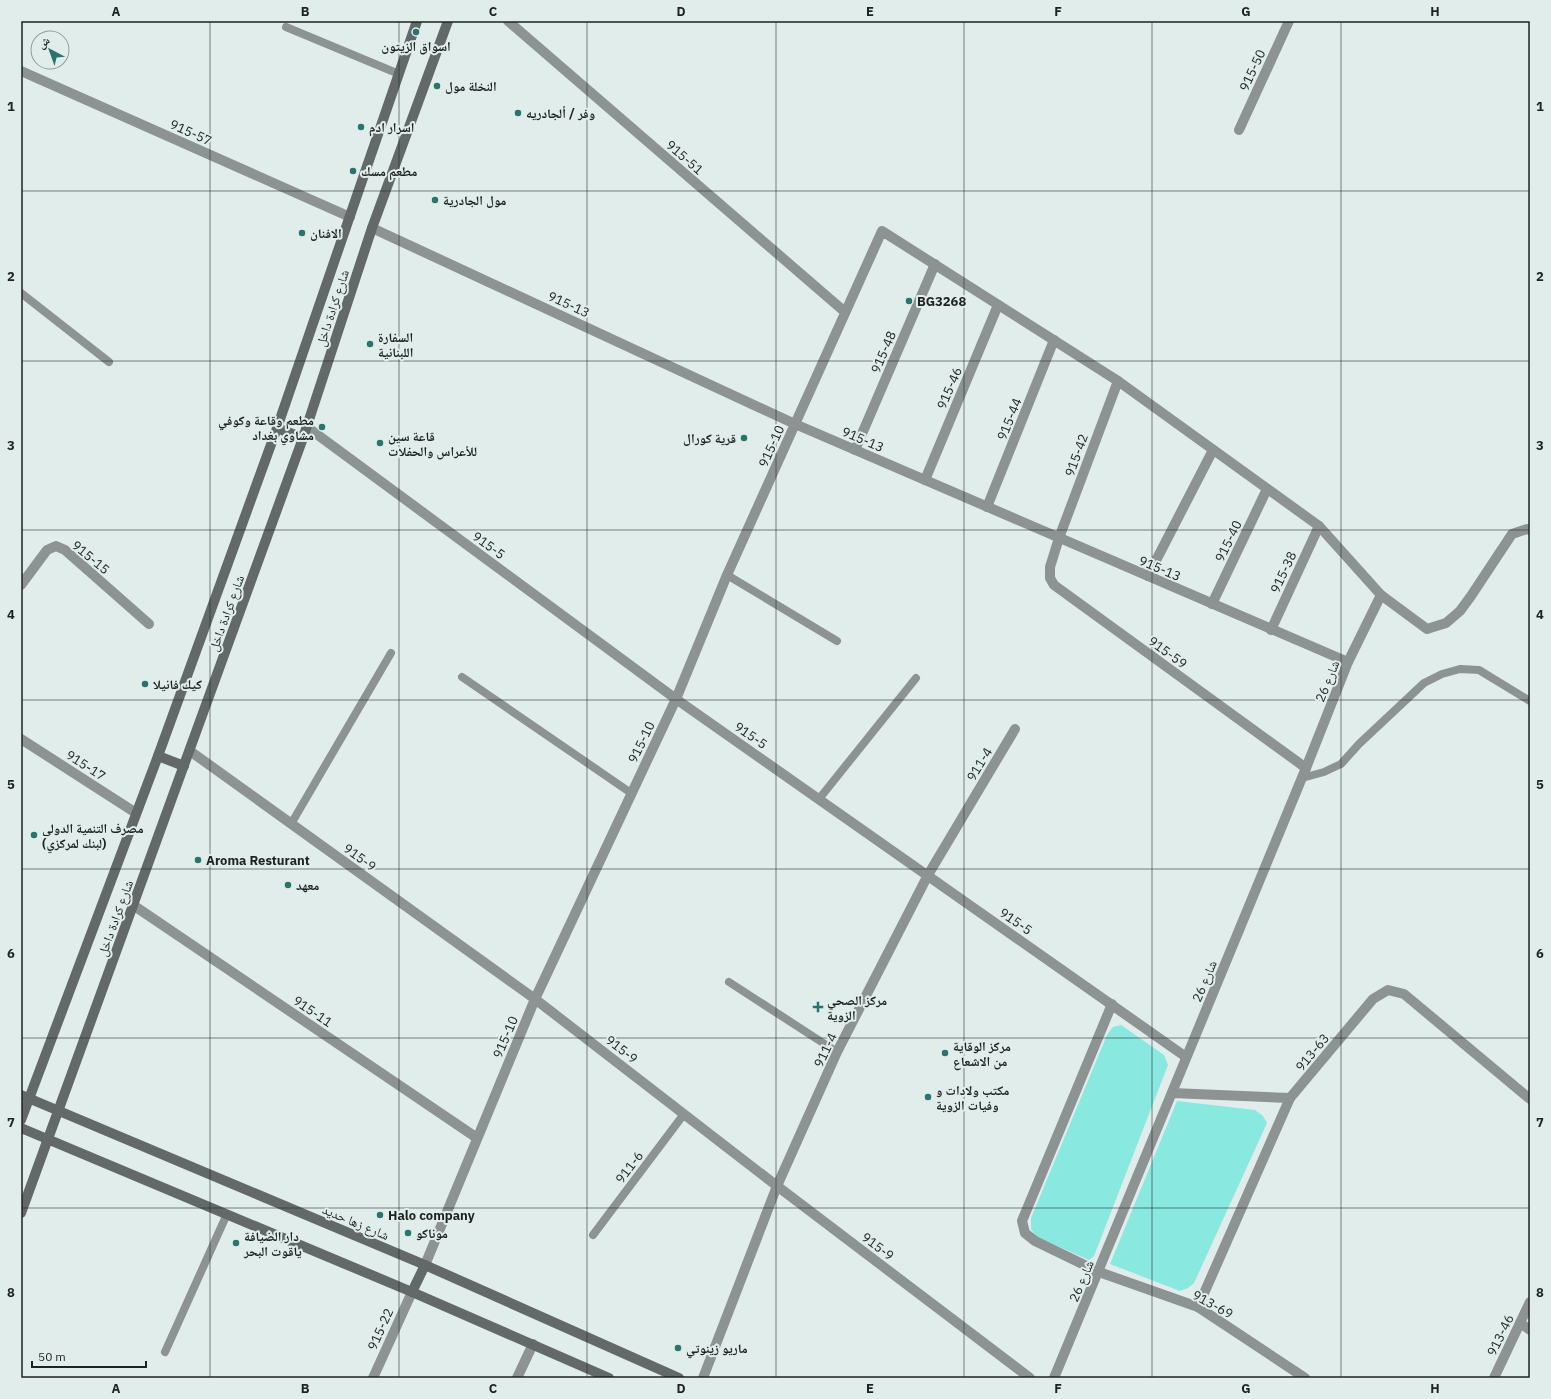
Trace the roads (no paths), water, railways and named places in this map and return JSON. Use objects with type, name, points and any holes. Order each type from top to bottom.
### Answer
[{"type":"main road","name":"شارع كرادة داخل","points":[[21,1120],[25,1096],[158,756],[277,428],[417,21]]},
{"type":"main road","name":"شارع كرادة داخل","points":[[21,1212],[303,438],[372,228],[448,21]]},
{"type":"main road","points":[[277,428],[303,438]]},
{"type":"main road","points":[[158,756],[184,766]]},
{"type":"main road","name":"شارع زها حديد","points":[[25,1096],[425,1266],[678,1378]]},
{"type":"main road","points":[[21,1128],[412,1292],[609,1378]]},
{"type":"main road","points":[[412,1292],[425,1266]]},
{"type":"street","name":"915-51","points":[[508,21],[845,312]]},
{"type":"street","name":"915-50","points":[[1239,130],[1289,21]]},
{"type":"street","name":"915-57","points":[[21,71],[350,217]]},
{"type":"street","name":"915-13","points":[[372,228],[795,424],[1348,662]]},
{"type":"street","name":"915-10","points":[[425,1266],[536,999],[676,699],[727,575],[882,231],[935,264]]},
{"type":"street","points":[[935,264],[1118,381],[1319,526],[1381,595],[1427,629],[1446,623],[1460,611],[1512,534],[1527,529],[1530,530]]},
{"type":"street","name":"915-48","points":[[856,450],[935,264]]},
{"type":"street","name":"915-46","points":[[925,480],[998,305]]},
{"type":"street","name":"915-44","points":[[987,507],[1054,340]]},
{"type":"street","name":"915-42","points":[[1059,538],[1118,381]]},
{"type":"street","name":"915-5","points":[[306,427],[676,699],[1186,1057]]},
{"type":"street","points":[[1148,576],[1213,450]]},
{"type":"street","name":"915-40","points":[[1212,604],[1267,488]]},
{"type":"street","name":"915-38","points":[[1271,630],[1319,526]]},
{"type":"street","name":"915-59","points":[[1059,538],[1050,568],[1050,578],[1054,585],[1304,773]]},
{"type":"street","name":"915-15","points":[[21,585],[47,550],[56,546],[65,550],[149,624]]},
{"type":"street","name":"شارع 26","points":[[1054,1378],[1304,773],[1348,662],[1381,595]]},
{"type":"street","name":"911-4","points":[[703,1378],[777,1186],[837,1052],[928,875],[1015,729]]},
{"type":"street","name":"915-17","points":[[21,739],[136,813]]},
{"type":"street","name":"915-9","points":[[190,751],[536,999],[777,1186],[1030,1378]]},
{"type":"street","name":"915-11","points":[[134,905],[478,1138]]},
{"type":"street","name":"913-63","points":[[1198,1307],[1290,1098],[1373,999],[1388,990],[1404,994],[1530,1099]]},
{"type":"street","name":"913-69","points":[[1112,1004],[1022,1221],[1025,1233],[1035,1241],[1099,1272],[1198,1307],[1305,1378]]},
{"type":"street","points":[[1172,1093],[1290,1098]]},
{"type":"street","name":"915-22","points":[[373,1378],[412,1292]]},
{"type":"street","name":"913-46","points":[[1494,1378],[1530,1302]]},
{"type":"street","points":[[1520,1324],[1530,1330]]},
{"type":"street","points":[[517,1378],[533,1344]]},
{"type":"lane","points":[[286,27],[399,74]]},
{"type":"lane","points":[[21,293],[109,362]]},
{"type":"lane","points":[[727,575],[837,641]]},
{"type":"lane","points":[[291,824],[391,653]]},
{"type":"lane","points":[[1304,773],[1324,772],[1341,764],[1359,744],[1424,682],[1442,674],[1460,669],[1479,670],[1530,701]]},
{"type":"lane","points":[[462,677],[631,793]]},
{"type":"lane","points":[[819,799],[916,678]]},
{"type":"lane","points":[[729,982],[837,1052]]},
{"type":"lane","name":"911-6","points":[[593,1235],[684,1114]]},
{"type":"lane","points":[[165,1352],[227,1214]]},
{"type":"place","name":"اسواق الزيتون","points":[[416,32]]},
{"type":"place","name":"النخلة مول","points":[[437,86]]},
{"type":"place","name":"وفر / ألجادريه","points":[[518,113]]},
{"type":"place","name":"اسرار ادم","points":[[361,127]]},
{"type":"place","name":"مطعم مسك","points":[[353,171]]},
{"type":"place","name":"مول الجادرية","points":[[435,200]]},
{"type":"place","name":"الافنان","points":[[302,233]]},
{"type":"place","name":"BG3268","points":[[909,301]]},
{"type":"place","name":"السفارة اللبنانية","points":[[370,344]]},
{"type":"place","name":"مطعم وقاعة وكوفي مشاوي بغداد","points":[[322,427]]},
{"type":"place","name":"قرية كورال","points":[[744,438]]},
{"type":"place","name":"قاعة سين للأعراس والحفلات","points":[[380,443]]},
{"type":"place","name":"كيك فانيلا","points":[[145,684]]},
{"type":"place","name":"مصرف التنمية الدولي (لبنك لمركزي)","points":[[34,835]]},
{"type":"place","name":"Aroma Resturant","points":[[198,860]]},
{"type":"place","name":"معهد","points":[[288,885]]},
{"type":"place","name":"مركز الصحي الزوية","points":[[818,1007]]},
{"type":"place","name":"مركز الوقاية من الاشعاع","points":[[945,1053]]},
{"type":"place","name":"مكتب ولادات و وفيات الزوية","points":[[928,1097]]},
{"type":"place","name":"Halo company","points":[[380,1215]]},
{"type":"place","name":"موناكو","points":[[408,1233]]},
{"type":"place","name":"دار الضيافة ياقوت البحر","points":[[236,1243]]},
{"type":"place","name":"ماريو زينوتي","points":[[678,1348]]}]
